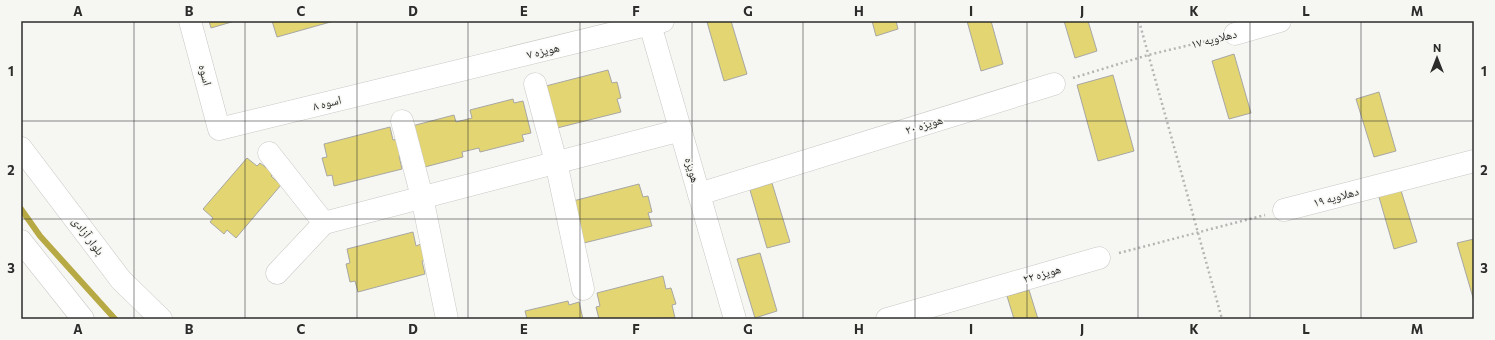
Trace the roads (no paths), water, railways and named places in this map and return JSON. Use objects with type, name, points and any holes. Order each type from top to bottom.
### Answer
[{"type":"street","name":"اسوه","points":[[190,21],[219,128]]},
{"type":"street","name":"دهلاویه ۱۷","points":[[1234,34],[1280,21]]},
{"type":"street","name":"هویزه ۷","points":[[435,76],[654,22]]},
{"type":"street","name":"هویزه","points":[[654,22],[680,130],[734,319]]},
{"type":"street","name":"اسوه ۸","points":[[219,128],[435,76]]},
{"type":"street","points":[[535,84],[556,162],[584,289]]},
{"type":"street","name":"هویزه ‍۲۰","points":[[699,194],[1054,84]]},
{"type":"street","points":[[402,121],[422,197],[447,319]]},
{"type":"street","points":[[277,273],[324,223],[680,130]]},
{"type":"street","name":"بلوار آزادی","points":[[21,148],[121,280],[161,319]]},
{"type":"street","points":[[269,153],[324,223]]},
{"type":"street","name":"دهلاویه ۱۹","points":[[1284,210],[1474,161]]},
{"type":"street","points":[[21,241],[83,319]]},
{"type":"street","name":"هویزه ‍۲۲","points":[[887,319],[1099,258]]},
{"type":"waterway","points":[[21,209],[40,236],[115,319]]}]
